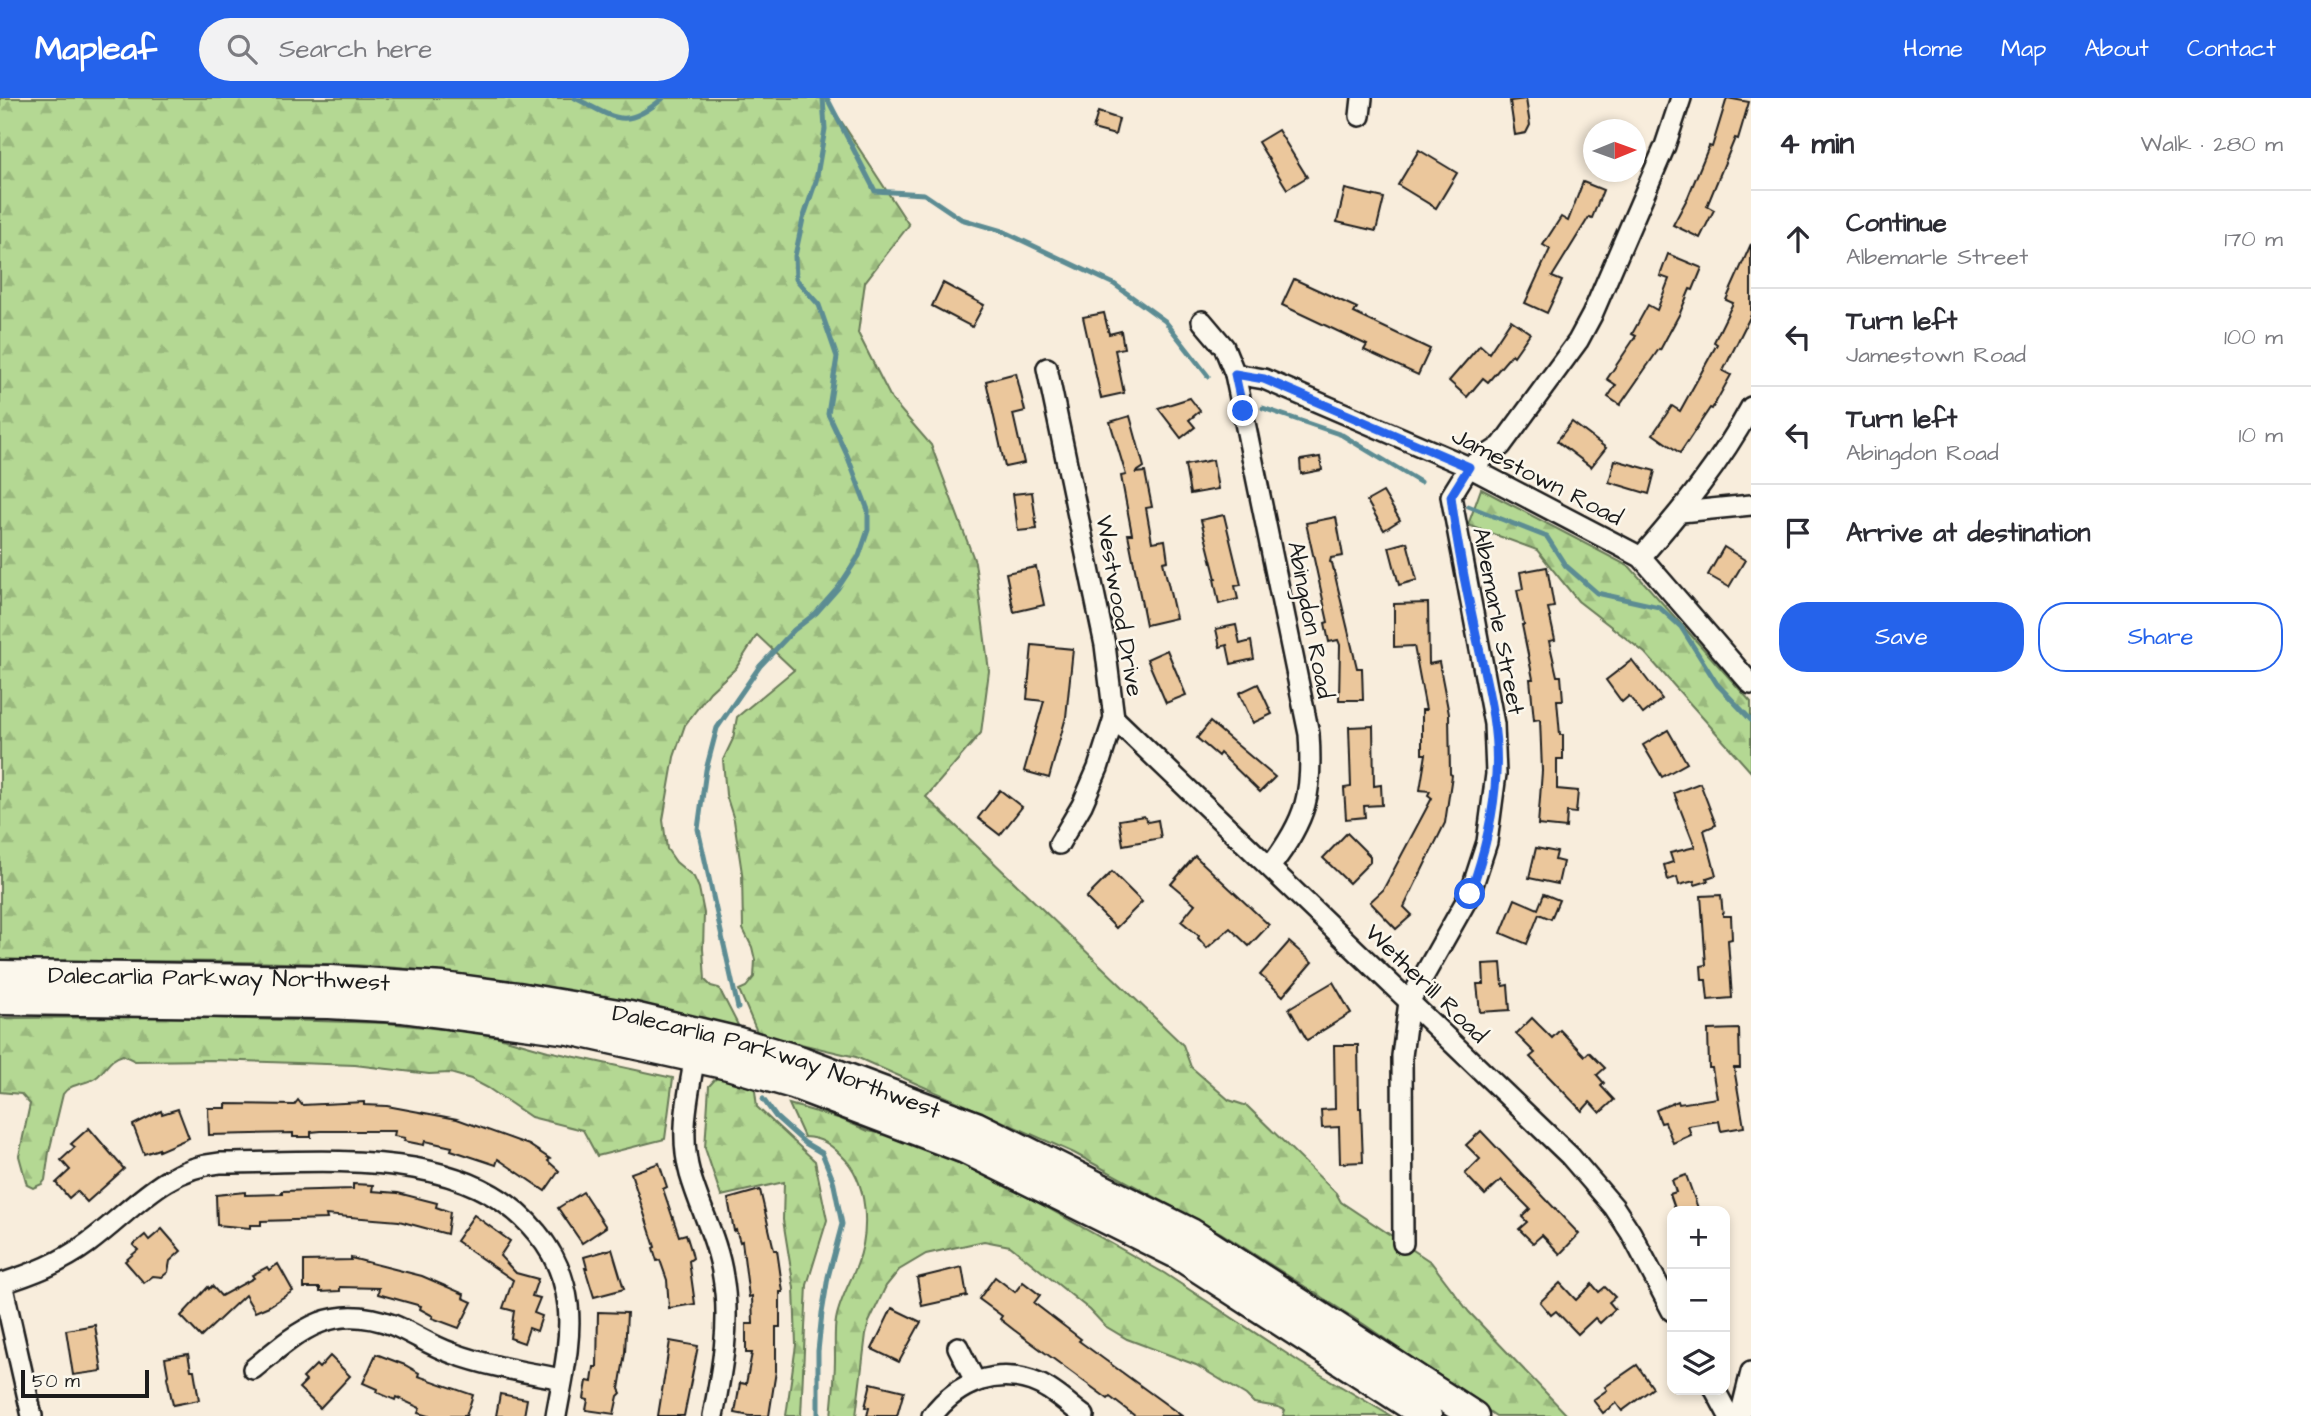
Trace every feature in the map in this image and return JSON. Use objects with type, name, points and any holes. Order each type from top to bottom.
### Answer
[{"type":"main road","name":"Dalecarlia Parkway Northwest","points":[[0,975],[330,980],[443,987],[630,1016],[736,1041],[789,1057],[976,1126],[1191,1233],[1474,1416]]},
{"type":"main road","name":"Dalecarlia Parkway Northwest","points":[[0,1000],[328,1004],[403,1008],[569,1030],[695,1057],[793,1084],[965,1149],[1177,1254],[1427,1416]]},
{"type":"street","name":"Albemarle Street","points":[[1403,1243],[1402,1056],[1409,1002],[1470,894],[1487,842],[1496,774],[1494,724],[1451,496],[1469,467],[1501,446],[1578,341],[1592,315],[1665,146],[1681,98]]},
{"type":"street","points":[[1202,321],[1224,347],[1235,374]]},
{"type":"street","name":"Westwood Drive","points":[[1047,368],[1105,645],[1114,718],[1098,768],[1082,805],[1059,844]]},
{"type":"street","name":"Jamestown Road","points":[[1235,374],[1264,379],[1469,467],[1641,557],[1751,684]]},
{"type":"street","name":"Abingdon Road","points":[[1235,374],[1309,734],[1311,768],[1306,807],[1290,841],[1270,867]]},
{"type":"street","points":[[1641,557],[1681,512],[1730,445],[1751,407]]},
{"type":"street","points":[[1681,512],[1751,505]]},
{"type":"street","name":"Wetherill Road","points":[[1114,718],[1570,1156],[1595,1184],[1631,1233],[1667,1301]]},
{"type":"street","points":[[695,1057],[685,1111],[685,1148],[690,1175],[720,1259],[726,1309],[725,1339],[713,1416]]},
{"type":"street","points":[[32,1416],[1,1284],[38,1272],[68,1256],[105,1230],[150,1190],[170,1177],[197,1166],[220,1163],[365,1162],[400,1166],[444,1176],[492,1195],[512,1208],[540,1236],[556,1264],[567,1296],[569,1326],[556,1416]]},
{"type":"street","points":[[254,1369],[307,1327],[330,1320],[355,1317],[391,1324],[466,1358],[562,1379]]},
{"type":"street","points":[[958,1347],[975,1381]]},
{"type":"street","points":[[1740,1416],[1751,1372]]},
{"type":"street","points":[[932,1416],[949,1397],[975,1381],[1007,1377],[1029,1380],[1048,1389],[1084,1416]]},
{"type":"street","points":[[1718,1395],[1729,1416]]},
{"type":"green space","points":[[0,98],[826,98],[909,225],[865,282],[858,333],[892,400],[931,445],[975,562],[989,671],[981,733],[926,797],[1183,1045],[1191,1067],[1229,1100],[1247,1106],[1336,1193],[1341,1202],[1431,1262],[1469,1312],[1568,1416],[1496,1416],[1365,1325],[1221,1233],[1074,1153],[856,1057],[758,1034],[739,990],[746,987],[754,977],[755,960],[743,929],[742,873],[734,820],[726,795],[723,760],[733,739],[737,717],[794,670],[757,635],[736,668],[710,692],[685,725],[674,757],[663,820],[667,849],[676,862],[694,877],[699,888],[704,913],[705,980],[711,986],[719,988],[740,1029],[570,991],[484,977],[397,968],[337,964],[0,961]]},
{"type":"green space","points":[[1481,489],[1630,567],[1751,702],[1751,772],[1645,653],[1578,601],[1537,550],[1468,525]]},
{"type":"green space","points":[[178,1017],[386,1023],[488,1034],[548,1051],[673,1078],[665,1139],[597,1156],[583,1130],[531,1117],[488,1088],[471,1079],[450,1073],[429,1074],[355,1065],[212,1060],[135,1061],[123,1055],[112,1061],[94,1079],[70,1087],[63,1094],[45,1180],[33,1188],[27,1185],[19,1156],[30,1104],[21,1094],[0,1092],[0,1018]]},
{"type":"green space","points":[[721,1073],[754,1083],[757,1107],[815,1161],[827,1220],[807,1285],[801,1416],[786,1416],[796,1345],[794,1288],[783,1220],[784,1182],[721,1196],[705,1148],[709,1086]]},
{"type":"green space","points":[[789,1104],[841,1119],[868,1131],[894,1136],[971,1168],[1019,1192],[1164,1273],[1301,1363],[1391,1416],[1283,1416],[1285,1410],[1254,1403],[1246,1395],[1196,1365],[1127,1339],[1105,1326],[1090,1310],[1010,1246],[984,1241],[926,1254],[899,1270],[886,1286],[869,1322],[856,1416],[831,1416],[837,1313],[861,1252],[864,1207],[862,1193],[850,1166],[829,1144],[804,1137]]},
{"type":"building","points":[[1727,98],[1749,102],[1738,139],[1735,138],[1707,206],[1714,210],[1700,238],[1673,225],[1709,146],[1712,147]]},
{"type":"building","points":[[1526,99],[1530,125],[1526,133],[1515,135],[1510,101]]},
{"type":"building","points":[[1098,112],[1119,119],[1115,135],[1093,129]]},
{"type":"building","points":[[1278,130],[1307,177],[1287,189],[1258,142]]},
{"type":"building","points":[[1419,150],[1457,173],[1436,208],[1398,185]]},
{"type":"building","points":[[1583,182],[1603,190],[1592,218],[1589,217],[1552,277],[1562,281],[1547,313],[1525,303],[1550,249],[1543,245],[1561,217],[1568,221]]},
{"type":"building","points":[[1345,189],[1384,198],[1376,231],[1337,222]]},
{"type":"building","points":[[1751,244],[1751,315],[1723,371],[1731,375],[1712,409],[1710,408],[1680,453],[1653,434],[1672,406],[1680,411],[1717,344],[1714,342],[1733,303],[1726,300]]},
{"type":"building","points":[[1668,254],[1702,268],[1660,350],[1620,405],[1608,397],[1616,385],[1607,379],[1636,336],[1632,334],[1648,305],[1657,310],[1669,279],[1660,276]]},
{"type":"building","points":[[1294,279],[1357,308],[1354,313],[1430,349],[1418,375],[1364,350],[1367,345],[1282,305]]},
{"type":"building","points":[[943,283],[984,305],[972,327],[932,306]]},
{"type":"building","points":[[1104,313],[1109,334],[1121,331],[1124,348],[1115,350],[1124,393],[1101,398],[1083,317]]},
{"type":"building","points":[[1511,320],[1530,333],[1514,356],[1512,354],[1488,382],[1483,378],[1467,397],[1449,381],[1480,345],[1489,353]]},
{"type":"building","points":[[1016,373],[1025,411],[1013,414],[1024,463],[1005,467],[986,381]]},
{"type":"building","points":[[1190,398],[1200,411],[1189,420],[1195,427],[1181,438],[1158,408]]},
{"type":"building","points":[[1130,416],[1144,467],[1135,473],[1145,472],[1152,507],[1146,508],[1152,542],[1165,540],[1168,561],[1163,562],[1176,618],[1146,625],[1128,534],[1132,534],[1121,476],[1126,475],[1110,422]]},
{"type":"building","points":[[1572,422],[1606,448],[1591,467],[1557,441]]},
{"type":"building","points":[[1320,457],[1322,470],[1301,474],[1300,460]]},
{"type":"building","points":[[1213,460],[1218,489],[1190,494],[1185,465]]},
{"type":"building","points":[[1615,460],[1655,471],[1649,494],[1609,482]]},
{"type":"building","points":[[1032,492],[1037,529],[1018,531],[1013,494]]},
{"type":"building","points":[[1383,492],[1400,520],[1384,530],[1367,501]]},
{"type":"building","points":[[1224,515],[1241,585],[1235,586],[1238,599],[1219,604],[1216,579],[1201,520]]},
{"type":"building","points":[[1336,517],[1343,556],[1331,558],[1330,562],[1357,668],[1362,668],[1363,700],[1339,700],[1340,645],[1338,640],[1329,642],[1325,623],[1328,622],[1306,523]]},
{"type":"building","points":[[1407,542],[1417,580],[1399,585],[1389,547]]},
{"type":"building","points":[[1724,547],[1745,560],[1729,587],[1708,575]]},
{"type":"building","points":[[1036,567],[1044,605],[1014,612],[1006,573]]},
{"type":"building","points":[[1547,567],[1554,607],[1548,608],[1555,640],[1549,641],[1557,676],[1561,676],[1563,700],[1557,700],[1560,735],[1563,735],[1563,759],[1557,759],[1557,789],[1578,791],[1576,813],[1567,812],[1566,828],[1538,825],[1542,771],[1540,719],[1534,720],[1530,679],[1533,679],[1517,590],[1523,589],[1520,572]]},
{"type":"building","points":[[1428,603],[1429,664],[1439,662],[1449,714],[1452,775],[1445,823],[1404,907],[1412,915],[1396,929],[1370,902],[1383,890],[1432,798],[1428,795],[1430,791],[1420,790],[1426,754],[1422,754],[1422,710],[1426,710],[1414,646],[1394,647],[1394,604]]},
{"type":"building","points":[[1236,625],[1240,644],[1251,641],[1254,659],[1231,664],[1227,645],[1220,647],[1216,629]]},
{"type":"building","points":[[1032,645],[1073,649],[1066,717],[1049,778],[1024,771],[1044,701],[1027,699]]},
{"type":"building","points":[[1167,650],[1186,695],[1166,703],[1147,659]]},
{"type":"building","points":[[1632,660],[1662,699],[1643,714],[1629,696],[1622,702],[1606,680]]},
{"type":"building","points":[[1258,684],[1272,714],[1253,723],[1239,693]]},
{"type":"building","points":[[1210,722],[1275,777],[1260,792],[1220,753],[1218,756],[1197,738]]},
{"type":"building","points":[[1373,726],[1374,786],[1381,785],[1382,805],[1364,806],[1365,817],[1346,819],[1344,788],[1351,787],[1349,727]]},
{"type":"building","points":[[1668,730],[1687,763],[1662,777],[1643,745]]},
{"type":"building","points":[[1700,783],[1716,825],[1704,830],[1716,875],[1695,885],[1694,881],[1679,885],[1677,877],[1668,880],[1664,865],[1673,862],[1670,853],[1695,847],[1674,793]]},
{"type":"building","points":[[1000,790],[1022,807],[1000,835],[978,818]]},
{"type":"building","points":[[1144,816],[1148,822],[1158,820],[1161,838],[1123,845],[1119,820]]},
{"type":"building","points":[[1347,833],[1370,856],[1370,862],[1349,883],[1323,858]]},
{"type":"building","points":[[1536,848],[1557,852],[1555,860],[1563,862],[1558,884],[1529,878]]},
{"type":"building","points":[[1195,856],[1269,925],[1249,946],[1230,928],[1207,948],[1199,936],[1181,921],[1195,904],[1171,884]]},
{"type":"building","points":[[1112,872],[1142,902],[1116,928],[1086,898]]},
{"type":"building","points":[[1544,894],[1559,900],[1551,919],[1539,914],[1527,944],[1501,933],[1515,899],[1538,909]]},
{"type":"building","points":[[1721,895],[1723,916],[1731,916],[1732,939],[1728,940],[1732,998],[1708,1000],[1701,966],[1706,965],[1701,896]]},
{"type":"building","points":[[1289,942],[1312,962],[1283,996],[1260,975]]},
{"type":"building","points":[[1501,963],[1503,986],[1508,985],[1510,1010],[1480,1012],[1477,984],[1484,984],[1483,964]]},
{"type":"building","points":[[1333,982],[1351,1013],[1307,1040],[1289,1008]]},
{"type":"building","points":[[1532,1018],[1552,1038],[1560,1030],[1585,1056],[1589,1052],[1605,1068],[1597,1075],[1604,1083],[1601,1086],[1614,1100],[1600,1113],[1590,1102],[1582,1111],[1530,1057],[1535,1053],[1516,1034]]},
{"type":"building","points":[[1739,1029],[1740,1068],[1734,1068],[1744,1127],[1721,1131],[1719,1121],[1688,1126],[1691,1135],[1673,1143],[1665,1122],[1661,1123],[1656,1110],[1678,1101],[1679,1104],[1717,1098],[1712,1068],[1709,1068],[1708,1030]]},
{"type":"building","points":[[1334,1045],[1358,1045],[1363,1162],[1340,1163],[1339,1127],[1322,1128],[1321,1110],[1335,1109]]},
{"type":"building","points":[[298,1100],[302,1105],[364,1102],[364,1105],[387,1106],[457,1119],[529,1145],[550,1159],[548,1161],[559,1171],[545,1191],[498,1159],[496,1165],[451,1150],[452,1147],[425,1141],[424,1145],[404,1141],[405,1138],[394,1136],[395,1131],[321,1131],[311,1132],[311,1137],[293,1137],[293,1133],[209,1135],[208,1108],[226,1108],[226,1104],[294,1105]]},
{"type":"building","points":[[178,1109],[189,1138],[159,1151],[144,1154],[133,1125],[161,1111],[162,1114]]},
{"type":"building","points":[[89,1128],[124,1169],[87,1202],[77,1191],[69,1198],[56,1183],[70,1170],[61,1160],[75,1147],[71,1144]]},
{"type":"building","points":[[1481,1131],[1579,1234],[1560,1254],[1542,1235],[1533,1243],[1519,1229],[1527,1222],[1522,1217],[1530,1209],[1501,1180],[1485,1195],[1465,1174],[1480,1159],[1466,1145]]},
{"type":"building","points":[[659,1163],[667,1187],[663,1189],[679,1236],[686,1234],[691,1250],[693,1258],[689,1261],[695,1304],[669,1308],[667,1280],[660,1260],[657,1261],[631,1173]]},
{"type":"building","points":[[1686,1175],[1697,1206],[1674,1206],[1670,1194],[1676,1192],[1672,1180]]},
{"type":"building","points":[[353,1184],[373,1185],[372,1191],[398,1193],[437,1203],[436,1207],[450,1212],[447,1234],[399,1221],[326,1215],[327,1219],[261,1221],[261,1225],[250,1225],[250,1228],[217,1225],[216,1195],[353,1189]]},
{"type":"building","points":[[760,1190],[774,1250],[777,1250],[783,1292],[780,1292],[780,1327],[776,1327],[776,1371],[769,1416],[750,1416],[735,1413],[740,1383],[746,1384],[752,1353],[746,1353],[746,1324],[753,1324],[752,1296],[749,1297],[742,1241],[740,1242],[736,1230],[734,1231],[728,1199]]},
{"type":"building","points":[[583,1192],[606,1227],[582,1243],[558,1208]]},
{"type":"building","points":[[474,1215],[510,1241],[500,1256],[516,1273],[538,1279],[532,1296],[540,1298],[534,1313],[542,1316],[537,1331],[529,1328],[524,1343],[510,1338],[514,1311],[503,1308],[513,1280],[456,1241]]},
{"type":"building","points":[[162,1229],[181,1251],[170,1261],[168,1272],[162,1277],[153,1276],[144,1283],[125,1261],[138,1250],[133,1245],[145,1235],[149,1240]]},
{"type":"building","points":[[612,1249],[624,1289],[594,1297],[584,1257]]},
{"type":"building","points":[[351,1258],[422,1276],[464,1294],[463,1298],[472,1302],[459,1328],[432,1318],[433,1316],[420,1309],[421,1306],[378,1294],[379,1288],[340,1287],[340,1291],[320,1292],[320,1288],[304,1288],[304,1261]]},
{"type":"building","points":[[278,1264],[293,1291],[269,1306],[255,1312],[245,1295],[201,1337],[181,1316],[208,1287],[209,1289],[212,1286],[221,1296],[254,1278],[252,1275]]},
{"type":"building","points":[[962,1267],[967,1296],[922,1306],[917,1278]]},
{"type":"building","points":[[995,1277],[1015,1292],[1023,1282],[1040,1295],[1034,1303],[1081,1339],[1079,1341],[1182,1416],[1135,1416],[1014,1330],[1000,1319],[1002,1316],[979,1299]]},
{"type":"building","points":[[1560,1283],[1576,1300],[1592,1284],[1599,1292],[1605,1287],[1615,1297],[1609,1302],[1615,1309],[1600,1323],[1595,1318],[1578,1334],[1556,1311],[1551,1315],[1540,1302]]},
{"type":"building","points":[[892,1308],[921,1322],[899,1362],[872,1349]]},
{"type":"building","points":[[598,1312],[627,1313],[625,1353],[619,1389],[621,1393],[614,1414],[586,1410],[588,1400],[584,1399],[587,1381],[592,1382],[594,1367],[597,1367]]},
{"type":"building","points":[[95,1325],[102,1371],[73,1375],[66,1330]]},
{"type":"building","points":[[670,1341],[698,1346],[684,1416],[658,1416]]},
{"type":"building","points":[[188,1354],[191,1370],[194,1370],[199,1400],[173,1405],[165,1358]]},
{"type":"building","points":[[376,1354],[405,1365],[419,1373],[418,1376],[473,1395],[466,1416],[428,1416],[418,1413],[420,1408],[396,1397],[395,1400],[376,1392],[377,1389],[363,1383]]},
{"type":"building","points":[[330,1356],[350,1376],[320,1408],[299,1388],[306,1381],[303,1378],[316,1365],[319,1368]]},
{"type":"building","points":[[1637,1365],[1653,1388],[1622,1411],[1616,1403],[1603,1413],[1593,1400],[1607,1390],[1605,1387]]},
{"type":"building","points":[[871,1383],[904,1391],[897,1416],[867,1416],[869,1408],[865,1407]]},
{"type":"building","points":[[500,1394],[527,1399],[524,1416],[496,1416]]},
{"type":"waterway","points":[[575,98],[620,118],[639,115],[663,98]]},
{"type":"waterway","points":[[738,1008],[698,829],[706,770],[717,728],[760,666],[794,630],[816,613],[838,588],[859,556],[868,530],[868,510],[828,414],[837,357],[819,305],[796,279],[795,256],[803,219],[816,181],[825,129],[823,98]]},
{"type":"waterway","points":[[827,98],[875,191],[924,194],[961,219],[1002,231],[1114,284],[1165,321],[1208,376]]},
{"type":"waterway","points":[[1263,408],[1342,435],[1420,482]]},
{"type":"waterway","points":[[1468,506],[1547,537],[1565,565],[1597,593],[1659,607],[1681,627],[1717,684],[1751,720]]},
{"type":"waterway","points":[[763,1099],[776,1117],[805,1143],[822,1153],[833,1180],[842,1224],[822,1313],[818,1351],[818,1416]]},
{"type":"route","points":[[1243,411],[1235,374],[1264,379],[1469,467],[1451,496],[1489,693],[1496,749],[1496,774],[1487,842],[1470,894]]}]
